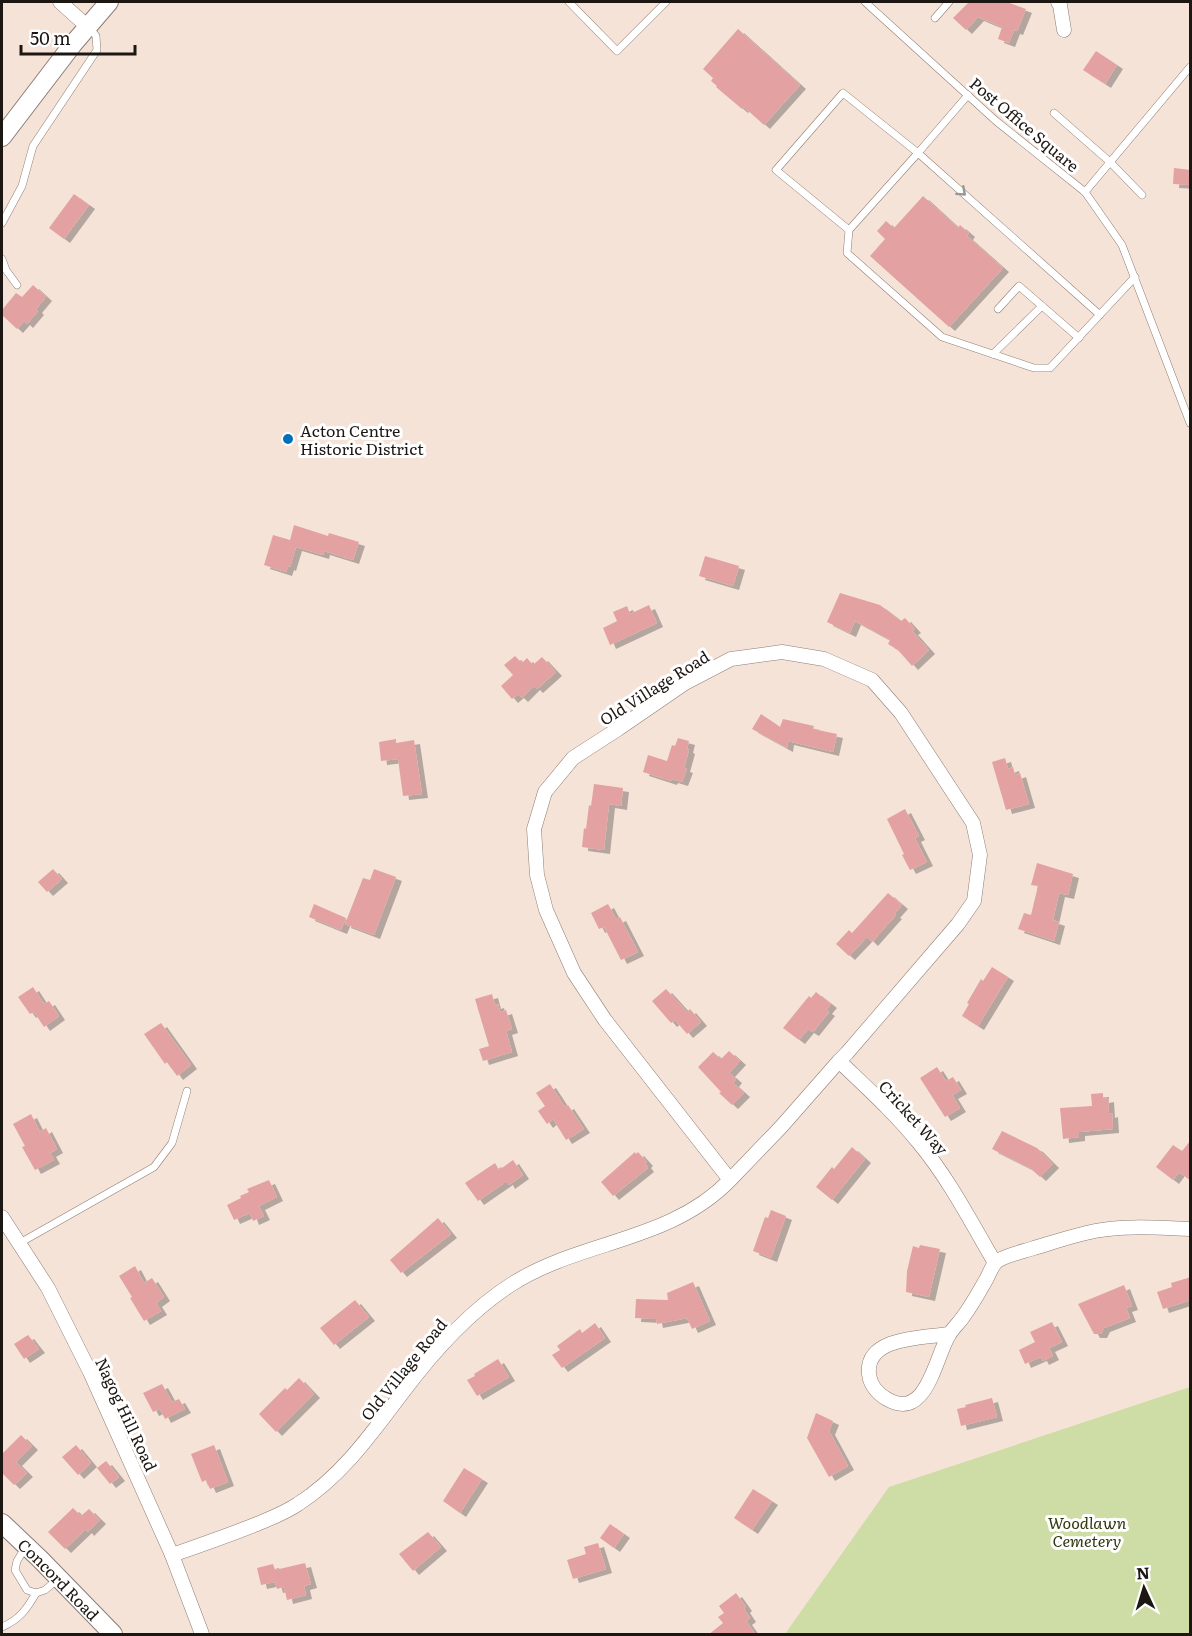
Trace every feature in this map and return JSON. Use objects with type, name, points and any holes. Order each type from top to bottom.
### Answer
[{"type":"main road","points":[[2,136],[109,2]]},
{"type":"main road","name":"Concord Road","points":[[2,1523],[113,1635]]},
{"type":"street","points":[[60,2],[88,27]]},
{"type":"street","points":[[1058,2],[1064,30]]},
{"type":"street","name":"Old Village Road","points":[[172,1555],[231,1535],[299,1504],[349,1461],[381,1423],[427,1361],[456,1330],[486,1302],[512,1284],[568,1256],[668,1223],[718,1192],[730,1180],[781,1127],[847,1053],[958,924],[974,901],[980,855],[973,822],[901,713],[872,680],[824,658],[782,652],[731,659],[685,683],[573,758],[545,792],[534,830],[537,875],[546,910],[574,972],[605,1020],[730,1180]]},
{"type":"street","name":"Cricket Way","points":[[839,1060],[919,1143],[942,1174],[995,1263]]},
{"type":"street","name":"Nagog Hill Road","points":[[2,1217],[48,1288],[90,1372],[172,1555],[202,1635]]},
{"type":"street","points":[[949,1334],[900,1341],[877,1351],[872,1359],[869,1372],[872,1384],[879,1394],[902,1404],[913,1402],[921,1395],[949,1334],[974,1302],[995,1263],[1017,1253],[1095,1231],[1143,1227],[1191,1229]]},
{"type":"lane","points":[[569,2],[617,51],[666,2]]},
{"type":"lane","name":"Post Office Square","points":[[865,2],[996,121],[1085,192],[1122,245],[1191,423]]},
{"type":"lane","points":[[935,18],[949,2]]},
{"type":"lane","points":[[2,223],[22,186],[33,146],[97,50],[96,36],[88,27]]},
{"type":"lane","points":[[1085,192],[1191,67]]},
{"type":"lane","points":[[849,230],[776,170],[843,93],[918,153],[1100,315]]},
{"type":"lane","points":[[968,95],[849,230],[847,253],[942,337],[1034,368],[1050,368],[1135,277]]},
{"type":"lane","points":[[1054,113],[1110,162],[1142,195]]},
{"type":"lane","points":[[2,259],[6,270],[17,285]]},
{"type":"lane","points":[[998,309],[1019,286],[1079,338]]},
{"type":"lane","points":[[993,354],[1042,306]]},
{"type":"lane","points":[[18,1244],[154,1167],[172,1143],[187,1091]]},
{"type":"lane","points":[[26,1546],[16,1561],[15,1570],[27,1590],[36,1593],[45,1590],[59,1578]]},
{"type":"lane","points":[[2,1627],[10,1624],[27,1610],[36,1593]]},
{"type":"green space","name":"Woodlawn Cemetery","points":[[1190,1387],[1190,1634],[785,1634],[889,1487]]},
{"type":"building","points":[[969,2],[1007,2],[1026,9],[1009,43],[998,39],[1002,27],[978,17],[966,30],[953,18]]},
{"type":"building","points":[[738,29],[800,85],[764,125],[716,87],[711,81],[713,78],[703,69]]},
{"type":"building","points":[[1096,51],[1117,65],[1105,84],[1083,70]]},
{"type":"building","points":[[1174,168],[1191,170],[1191,185],[1173,184]]},
{"type":"building","points":[[74,194],[89,205],[64,239],[49,228]]},
{"type":"building","points":[[923,196],[958,228],[960,225],[969,233],[967,236],[1003,268],[949,327],[870,256],[885,239],[877,231],[886,221],[894,228]]},
{"type":"building","points":[[33,285],[46,297],[27,324],[24,321],[17,329],[2,315],[2,310],[16,293],[22,297]]},
{"type":"building","points":[[294,525],[328,536],[329,533],[359,542],[353,560],[324,551],[323,555],[296,547],[290,567],[288,566],[286,572],[264,565],[273,535],[290,540]]},
{"type":"building","points":[[705,556],[739,566],[733,586],[699,576]]},
{"type":"building","points":[[840,593],[880,605],[901,621],[905,618],[915,629],[912,631],[929,650],[912,666],[898,650],[888,644],[890,640],[855,621],[850,633],[827,622]]},
{"type":"building","points":[[649,605],[657,623],[610,645],[603,628],[617,621],[613,612],[627,606],[630,614]]},
{"type":"building","points":[[515,656],[522,663],[527,658],[533,665],[542,657],[556,672],[537,689],[534,686],[522,698],[518,694],[512,699],[501,686],[513,675],[504,665]]},
{"type":"building","points":[[761,714],[780,727],[783,719],[837,734],[833,752],[788,741],[787,748],[752,729]]},
{"type":"building","points":[[678,738],[689,741],[684,768],[687,769],[682,782],[643,772],[648,755],[667,761],[672,745],[675,746]]},
{"type":"building","points":[[396,739],[396,743],[414,740],[422,794],[403,796],[398,759],[381,761],[379,742]]},
{"type":"building","points":[[1005,758],[1008,769],[1013,767],[1015,775],[1020,773],[1029,804],[1006,810],[992,762]]},
{"type":"building","points":[[594,784],[623,788],[621,806],[609,804],[604,850],[582,847]]},
{"type":"building","points":[[905,809],[919,836],[915,838],[927,862],[910,870],[887,819]]},
{"type":"building","points":[[1037,863],[1073,874],[1068,895],[1059,893],[1053,920],[1059,922],[1054,941],[1018,929],[1024,913],[1031,915],[1038,886],[1031,885]]},
{"type":"building","points":[[53,869],[62,879],[47,892],[38,882]]},
{"type":"building","points":[[374,869],[396,877],[374,935],[345,924],[363,878],[370,880]]},
{"type":"building","points":[[888,893],[902,905],[894,914],[896,915],[872,942],[867,937],[849,956],[836,944],[849,930],[852,933]]},
{"type":"building","points":[[314,904],[346,918],[341,930],[309,917]]},
{"type":"building","points":[[608,904],[616,919],[620,917],[638,952],[621,960],[604,927],[599,929],[591,913]]},
{"type":"building","points":[[992,967],[1008,977],[978,1026],[962,1016],[981,979],[983,981]]},
{"type":"building","points":[[33,987],[44,1004],[49,1001],[59,1016],[44,1027],[34,1012],[30,1014],[18,997]]},
{"type":"building","points":[[666,989],[687,1012],[690,1009],[701,1022],[687,1034],[675,1020],[671,1023],[652,1001]]},
{"type":"building","points":[[816,992],[831,1004],[826,1010],[829,1012],[813,1032],[808,1029],[799,1040],[783,1028],[809,996],[811,998]]},
{"type":"building","points":[[492,994],[500,1012],[506,1010],[512,1029],[506,1031],[512,1052],[483,1061],[479,1049],[489,1046],[475,999]]},
{"type":"building","points":[[161,1023],[191,1065],[177,1076],[167,1062],[165,1064],[144,1034]]},
{"type":"building","points":[[729,1051],[740,1061],[729,1073],[736,1079],[733,1083],[744,1093],[732,1105],[698,1067],[713,1052],[721,1059]]},
{"type":"building","points":[[937,1067],[946,1081],[953,1077],[961,1090],[952,1095],[960,1108],[945,1117],[920,1078]]},
{"type":"building","points":[[550,1084],[565,1107],[568,1105],[584,1129],[566,1140],[553,1119],[547,1124],[538,1111],[545,1106],[536,1093]]},
{"type":"building","points":[[1103,1093],[1103,1099],[1108,1098],[1113,1129],[1079,1132],[1079,1137],[1063,1139],[1060,1108],[1092,1106],[1091,1094]]},
{"type":"building","points":[[31,1114],[40,1132],[46,1128],[57,1149],[50,1153],[54,1160],[35,1170],[22,1147],[25,1146],[13,1124]]},
{"type":"building","points":[[1002,1131],[1037,1148],[1053,1164],[1040,1177],[1030,1168],[992,1149]]},
{"type":"building","points":[[1191,1140],[1191,1181],[1179,1172],[1173,1180],[1156,1167],[1173,1145],[1182,1151]]},
{"type":"building","points":[[852,1147],[865,1159],[832,1200],[816,1187]]},
{"type":"building","points":[[635,1152],[636,1154],[638,1152],[647,1162],[645,1164],[648,1168],[613,1196],[601,1182]]},
{"type":"building","points":[[513,1160],[523,1175],[509,1185],[507,1181],[478,1201],[465,1183],[495,1163],[499,1170]]},
{"type":"building","points":[[269,1180],[277,1197],[259,1206],[264,1216],[253,1221],[250,1213],[234,1220],[227,1205],[249,1192],[247,1189]]},
{"type":"building","points":[[771,1210],[786,1216],[771,1258],[753,1251],[765,1217],[768,1218]]},
{"type":"building","points":[[438,1218],[451,1234],[401,1273],[390,1260]]},
{"type":"building","points":[[920,1245],[940,1249],[929,1297],[906,1292],[907,1271],[913,1246],[919,1248]]},
{"type":"building","points":[[135,1266],[144,1283],[152,1278],[164,1297],[156,1303],[161,1311],[144,1321],[119,1276]]},
{"type":"building","points":[[1191,1277],[1191,1300],[1163,1309],[1157,1292],[1172,1287],[1171,1283]]},
{"type":"building","points":[[693,1282],[710,1321],[692,1329],[687,1318],[657,1324],[656,1319],[635,1318],[636,1299],[668,1300],[667,1293]]},
{"type":"building","points":[[1124,1285],[1132,1306],[1126,1308],[1130,1318],[1104,1328],[1101,1334],[1094,1334],[1078,1304]]},
{"type":"building","points":[[355,1300],[369,1317],[334,1345],[320,1328]]},
{"type":"building","points":[[1052,1322],[1062,1342],[1049,1348],[1053,1356],[1043,1361],[1041,1357],[1025,1364],[1019,1350],[1035,1342],[1030,1332]]},
{"type":"building","points":[[595,1323],[605,1338],[562,1368],[552,1355],[560,1350],[557,1346],[580,1329],[582,1333]]},
{"type":"building","points":[[28,1335],[39,1349],[24,1359],[14,1344]]},
{"type":"building","points":[[498,1359],[509,1377],[477,1396],[467,1380]]},
{"type":"building","points":[[299,1378],[314,1394],[276,1432],[259,1414],[285,1388],[287,1390]]},
{"type":"building","points":[[162,1384],[172,1402],[179,1399],[185,1409],[165,1419],[160,1409],[153,1412],[143,1393]]},
{"type":"building","points":[[992,1398],[997,1417],[961,1426],[957,1409]]},
{"type":"building","points":[[816,1413],[833,1421],[829,1431],[848,1466],[829,1477],[807,1438]]},
{"type":"building","points":[[21,1435],[32,1446],[16,1462],[27,1473],[14,1485],[2,1473],[2,1454]]},
{"type":"building","points":[[76,1445],[91,1463],[78,1475],[62,1457]]},
{"type":"building","points":[[214,1445],[228,1482],[210,1489],[206,1480],[202,1482],[191,1454]]},
{"type":"building","points":[[106,1461],[119,1477],[110,1484],[97,1468]]},
{"type":"building","points":[[464,1468],[482,1479],[460,1513],[443,1501]]},
{"type":"building","points":[[753,1489],[772,1501],[752,1530],[734,1518]]},
{"type":"building","points":[[73,1508],[81,1516],[89,1509],[100,1520],[88,1532],[86,1529],[65,1549],[48,1532]]},
{"type":"building","points":[[610,1524],[624,1534],[614,1548],[600,1538]]},
{"type":"building","points":[[428,1532],[441,1547],[413,1571],[399,1554]]},
{"type":"building","points":[[598,1543],[606,1569],[573,1579],[567,1560],[586,1554],[584,1547]]},
{"type":"building","points":[[305,1563],[311,1584],[304,1586],[306,1595],[287,1600],[284,1587],[277,1589],[275,1582],[261,1585],[257,1568],[273,1564],[275,1570]]},
{"type":"building","points":[[736,1593],[746,1607],[744,1609],[750,1618],[746,1621],[756,1635],[708,1635],[723,1623],[718,1617],[724,1613],[719,1606]]},
{"type":"place","name":"Acton Centre Historic District","points":[[288,439]]}]
